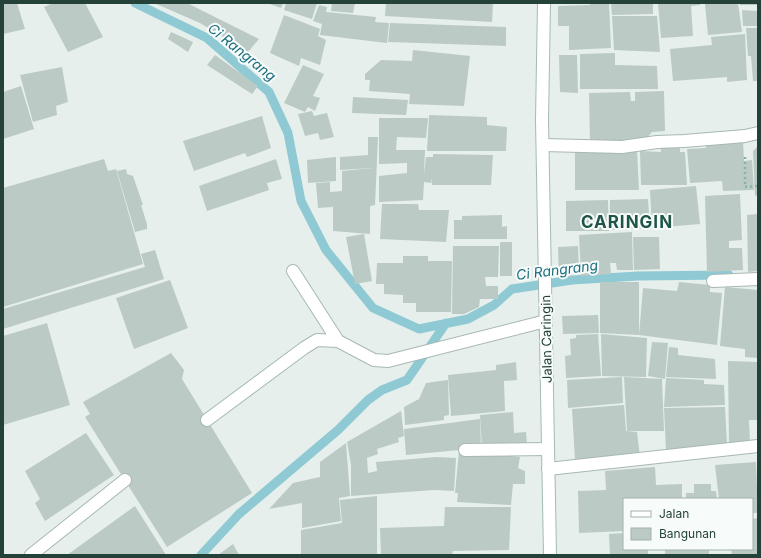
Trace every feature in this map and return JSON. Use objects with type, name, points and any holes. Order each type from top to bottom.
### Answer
[{"type":"main road","name":"Jalan Caringin","points":[[544,3],[543,145],[550,555]]},
{"type":"main road","points":[[543,145],[622,147],[657,142],[745,136],[758,133]]},
{"type":"main road","points":[[293,271],[338,341]]},
{"type":"main road","points":[[713,281],[758,279]]},
{"type":"main road","points":[[207,420],[317,340],[338,341],[374,360],[388,361],[546,321]]},
{"type":"main road","points":[[548,469],[758,446]]},
{"type":"main road","points":[[465,450],[548,450]]},
{"type":"main road","points":[[31,555],[125,480]]},
{"type":"path","points":[[745,136],[745,187],[758,186]]},
{"type":"building","points":[[3,3],[17,3],[25,29],[3,34]]},
{"type":"building","points":[[53,3],[85,3],[103,37],[68,52],[44,7]]},
{"type":"building","points":[[154,3],[187,3],[259,39],[248,52],[200,23]]},
{"type":"building","points":[[267,3],[283,3],[281,8]]},
{"type":"building","points":[[286,3],[317,3],[312,19],[284,10]]},
{"type":"building","points":[[332,3],[355,3],[353,13],[331,11]]},
{"type":"building","points":[[386,3],[493,3],[492,22],[385,16]]},
{"type":"building","points":[[590,3],[609,3],[611,48],[569,50],[569,26],[558,26],[558,6],[590,5]]},
{"type":"building","points":[[611,3],[653,3],[653,14],[612,15]]},
{"type":"building","points":[[658,3],[700,3],[700,5],[691,6],[693,36],[661,38]]},
{"type":"building","points":[[738,3],[742,32],[708,35],[705,4]]},
{"type":"building","points":[[740,3],[758,3],[758,5],[740,5]]},
{"type":"building","points":[[319,5],[327,7],[326,12],[376,17],[375,22],[389,23],[387,43],[320,35],[322,24],[313,21]]},
{"type":"building","points":[[742,10],[758,11],[758,26],[743,26]]},
{"type":"building","points":[[284,15],[320,29],[318,36],[326,40],[320,65],[301,58],[299,66],[270,53]]},
{"type":"building","points":[[612,16],[657,16],[660,52],[614,50]]},
{"type":"building","points":[[390,23],[506,27],[506,46],[388,42]]},
{"type":"building","points":[[746,28],[758,28],[758,81],[753,81],[751,56],[748,56]]},
{"type":"building","points":[[171,32],[193,42],[188,52],[168,39]]},
{"type":"building","points":[[745,34],[747,80],[727,82],[727,77],[673,81],[670,49],[712,45],[711,37]]},
{"type":"building","points":[[413,50],[470,56],[464,106],[409,104],[410,94],[369,91],[370,80],[365,80],[365,74],[381,60],[412,61]]},
{"type":"building","points":[[615,53],[615,65],[657,66],[658,89],[580,89],[580,54]]},
{"type":"building","points":[[215,55],[258,86],[252,94],[207,65]]},
{"type":"building","points":[[559,55],[577,55],[578,93],[560,92]]},
{"type":"building","points":[[303,65],[324,74],[313,96],[320,98],[315,111],[308,107],[305,112],[284,103]]},
{"type":"building","points":[[62,67],[68,102],[56,106],[57,115],[33,122],[20,75]]},
{"type":"building","points":[[21,86],[34,129],[3,139],[3,92]]},
{"type":"building","points":[[664,91],[665,131],[652,132],[645,140],[590,141],[589,93],[630,92],[631,101],[635,101],[635,92]]},
{"type":"building","points":[[353,97],[408,100],[406,115],[352,113]]},
{"type":"building","points":[[312,111],[314,116],[327,113],[334,137],[320,140],[318,133],[305,136],[298,114]]},
{"type":"building","points":[[429,115],[487,117],[487,125],[507,127],[506,151],[427,151]]},
{"type":"building","points":[[262,116],[271,148],[247,157],[245,153],[194,171],[183,141]]},
{"type":"building","points":[[379,118],[428,118],[426,138],[397,137],[396,150],[425,150],[424,175],[426,157],[433,157],[433,154],[493,155],[491,185],[432,185],[431,178],[431,183],[424,182],[423,200],[379,202],[379,176],[407,173],[407,163],[379,164]]},
{"type":"building","points":[[368,137],[378,137],[375,205],[370,206],[370,234],[333,231],[333,207],[318,208],[316,183],[330,182],[330,192],[342,191],[342,171],[373,168],[340,170],[340,157],[368,155]]},
{"type":"building","points":[[743,140],[744,161],[752,160],[754,190],[723,191],[722,181],[690,183],[687,149],[706,148],[706,142]]},
{"type":"building","points":[[680,145],[680,152],[685,152],[687,185],[641,185],[640,151],[661,152],[661,146]]},
{"type":"building","points":[[758,146],[758,195],[755,196],[753,151]]},
{"type":"building","points":[[575,149],[637,150],[639,190],[575,190]]},
{"type":"building","points":[[336,157],[336,181],[308,183],[307,160]]},
{"type":"building","points":[[104,159],[108,171],[116,169],[143,264],[3,307],[3,188]]},
{"type":"building","points":[[276,159],[282,179],[267,183],[269,190],[207,211],[199,186]]},
{"type":"building","points":[[126,169],[127,174],[133,176],[143,205],[141,205],[147,224],[147,229],[135,232],[117,171]]},
{"type":"building","points":[[696,186],[700,224],[652,228],[650,190]]},
{"type":"building","points":[[740,194],[742,240],[729,241],[729,248],[742,248],[743,270],[707,272],[705,196]]},
{"type":"building","points":[[648,199],[650,228],[610,230],[610,200]]},
{"type":"building","points":[[608,200],[609,231],[566,231],[566,201]]},
{"type":"building","points":[[382,204],[418,204],[419,210],[449,210],[446,242],[380,239]]},
{"type":"building","points":[[758,214],[758,271],[748,272],[747,215]]},
{"type":"building","points":[[502,215],[502,227],[507,226],[507,239],[454,239],[454,220],[462,220],[462,216]]},
{"type":"building","points":[[632,232],[633,270],[617,270],[616,263],[610,263],[611,274],[581,276],[579,235]]},
{"type":"building","points":[[364,234],[372,281],[355,284],[346,237]]},
{"type":"building","points":[[633,237],[659,237],[660,269],[634,270]]},
{"type":"building","points":[[500,242],[512,242],[512,276],[500,276]]},
{"type":"building","points":[[453,246],[499,246],[498,277],[485,277],[486,286],[498,286],[498,299],[480,299],[479,307],[464,314],[452,314]]},
{"type":"building","points":[[578,246],[579,269],[572,269],[571,277],[559,277],[558,247]]},
{"type":"building","points":[[155,250],[164,279],[3,329],[3,309],[145,267],[141,254]]},
{"type":"building","points":[[403,256],[428,256],[428,261],[452,261],[451,312],[416,312],[416,303],[403,303],[403,295],[384,294],[384,284],[376,284],[377,263],[403,263]]},
{"type":"building","points":[[170,280],[188,328],[134,349],[116,298]]},
{"type":"building","points":[[600,282],[639,282],[639,335],[600,333]]},
{"type":"building","points":[[679,282],[710,285],[710,292],[722,293],[717,345],[639,335],[643,288],[677,291]]},
{"type":"building","points":[[725,287],[758,290],[758,358],[745,357],[745,349],[720,346]]},
{"type":"building","points":[[598,315],[599,333],[563,334],[562,316]]},
{"type":"building","points":[[47,323],[70,405],[3,425],[3,336]]},
{"type":"building","points":[[598,334],[601,376],[566,378],[565,356],[571,355],[570,339],[576,338],[576,335]]},
{"type":"building","points":[[601,334],[647,338],[646,377],[602,376]]},
{"type":"building","points":[[652,342],[668,343],[665,379],[648,376]]},
{"type":"building","points":[[669,347],[678,348],[678,355],[715,359],[716,379],[666,377]]},
{"type":"building","points":[[171,353],[184,370],[182,379],[252,493],[167,547],[85,417],[90,414],[83,402]]},
{"type":"building","points":[[728,361],[758,362],[758,420],[749,420],[750,443],[729,444]]},
{"type":"building","points":[[516,362],[517,380],[504,381],[505,411],[451,416],[448,375],[496,370],[496,365]]},
{"type":"building","points":[[622,377],[623,403],[568,408],[567,380]]},
{"type":"building","points":[[624,377],[662,379],[664,431],[627,431]]},
{"type":"building","points":[[666,378],[704,380],[704,384],[724,385],[725,405],[664,407]]},
{"type":"building","points":[[448,380],[449,415],[444,416],[444,420],[405,425],[404,407],[419,399],[426,383]]},
{"type":"building","points":[[624,405],[626,431],[637,432],[640,457],[575,460],[572,409]]},
{"type":"building","points":[[725,407],[727,444],[666,450],[664,408]]},
{"type":"building","points":[[401,411],[404,436],[398,438],[399,442],[377,449],[378,454],[367,458],[368,473],[377,471],[376,462],[436,457],[456,458],[454,491],[434,490],[351,496],[351,465],[347,442]]},
{"type":"building","points":[[513,412],[514,433],[526,432],[527,445],[482,448],[480,415]]},
{"type":"building","points":[[480,419],[481,448],[406,455],[404,429]]},
{"type":"building","points":[[86,433],[114,475],[45,521],[35,503],[40,499],[25,471]]},
{"type":"building","points":[[346,443],[350,496],[339,498],[341,521],[302,528],[302,503],[269,509],[293,483],[320,477],[320,462]]},
{"type":"building","points":[[459,451],[520,457],[518,468],[525,471],[525,484],[513,484],[511,505],[457,502],[458,493],[455,493]]},
{"type":"building","points":[[756,462],[758,513],[753,513],[753,498],[719,498],[715,465]]},
{"type":"building","points":[[655,467],[656,485],[682,484],[682,498],[623,498],[623,531],[579,533],[578,491],[606,490],[605,471]]},
{"type":"building","points":[[694,484],[711,484],[711,491],[716,491],[717,498],[686,498],[686,493],[694,493]]},
{"type":"building","points":[[377,496],[377,555],[301,555],[301,530],[342,523],[340,500]]},
{"type":"building","points":[[135,506],[166,555],[67,555]]},
{"type":"building","points":[[445,507],[511,507],[509,550],[453,551],[452,555],[381,555],[380,528],[444,526]]},
{"type":"building","points":[[758,518],[758,555],[732,555],[731,550],[753,550],[753,519]]},
{"type":"building","points":[[623,533],[623,550],[648,550],[648,555],[610,555],[609,534]]},
{"type":"building","points":[[233,544],[239,555],[218,555]]},
{"type":"building","points":[[665,550],[709,550],[709,555],[665,555]]},
{"type":"waterway","name":"Ci Rangrang","points":[[135,3],[207,38],[269,92],[288,133],[301,201],[326,250],[373,308],[419,329],[468,319],[494,305],[512,289],[572,280],[638,276],[729,275]]},
{"type":"waterway","points":[[201,555],[239,514],[338,430],[368,400],[382,390],[407,380],[446,323]]},
{"type":"district","name":"CARINGIN","points":[[627,222]]}]
